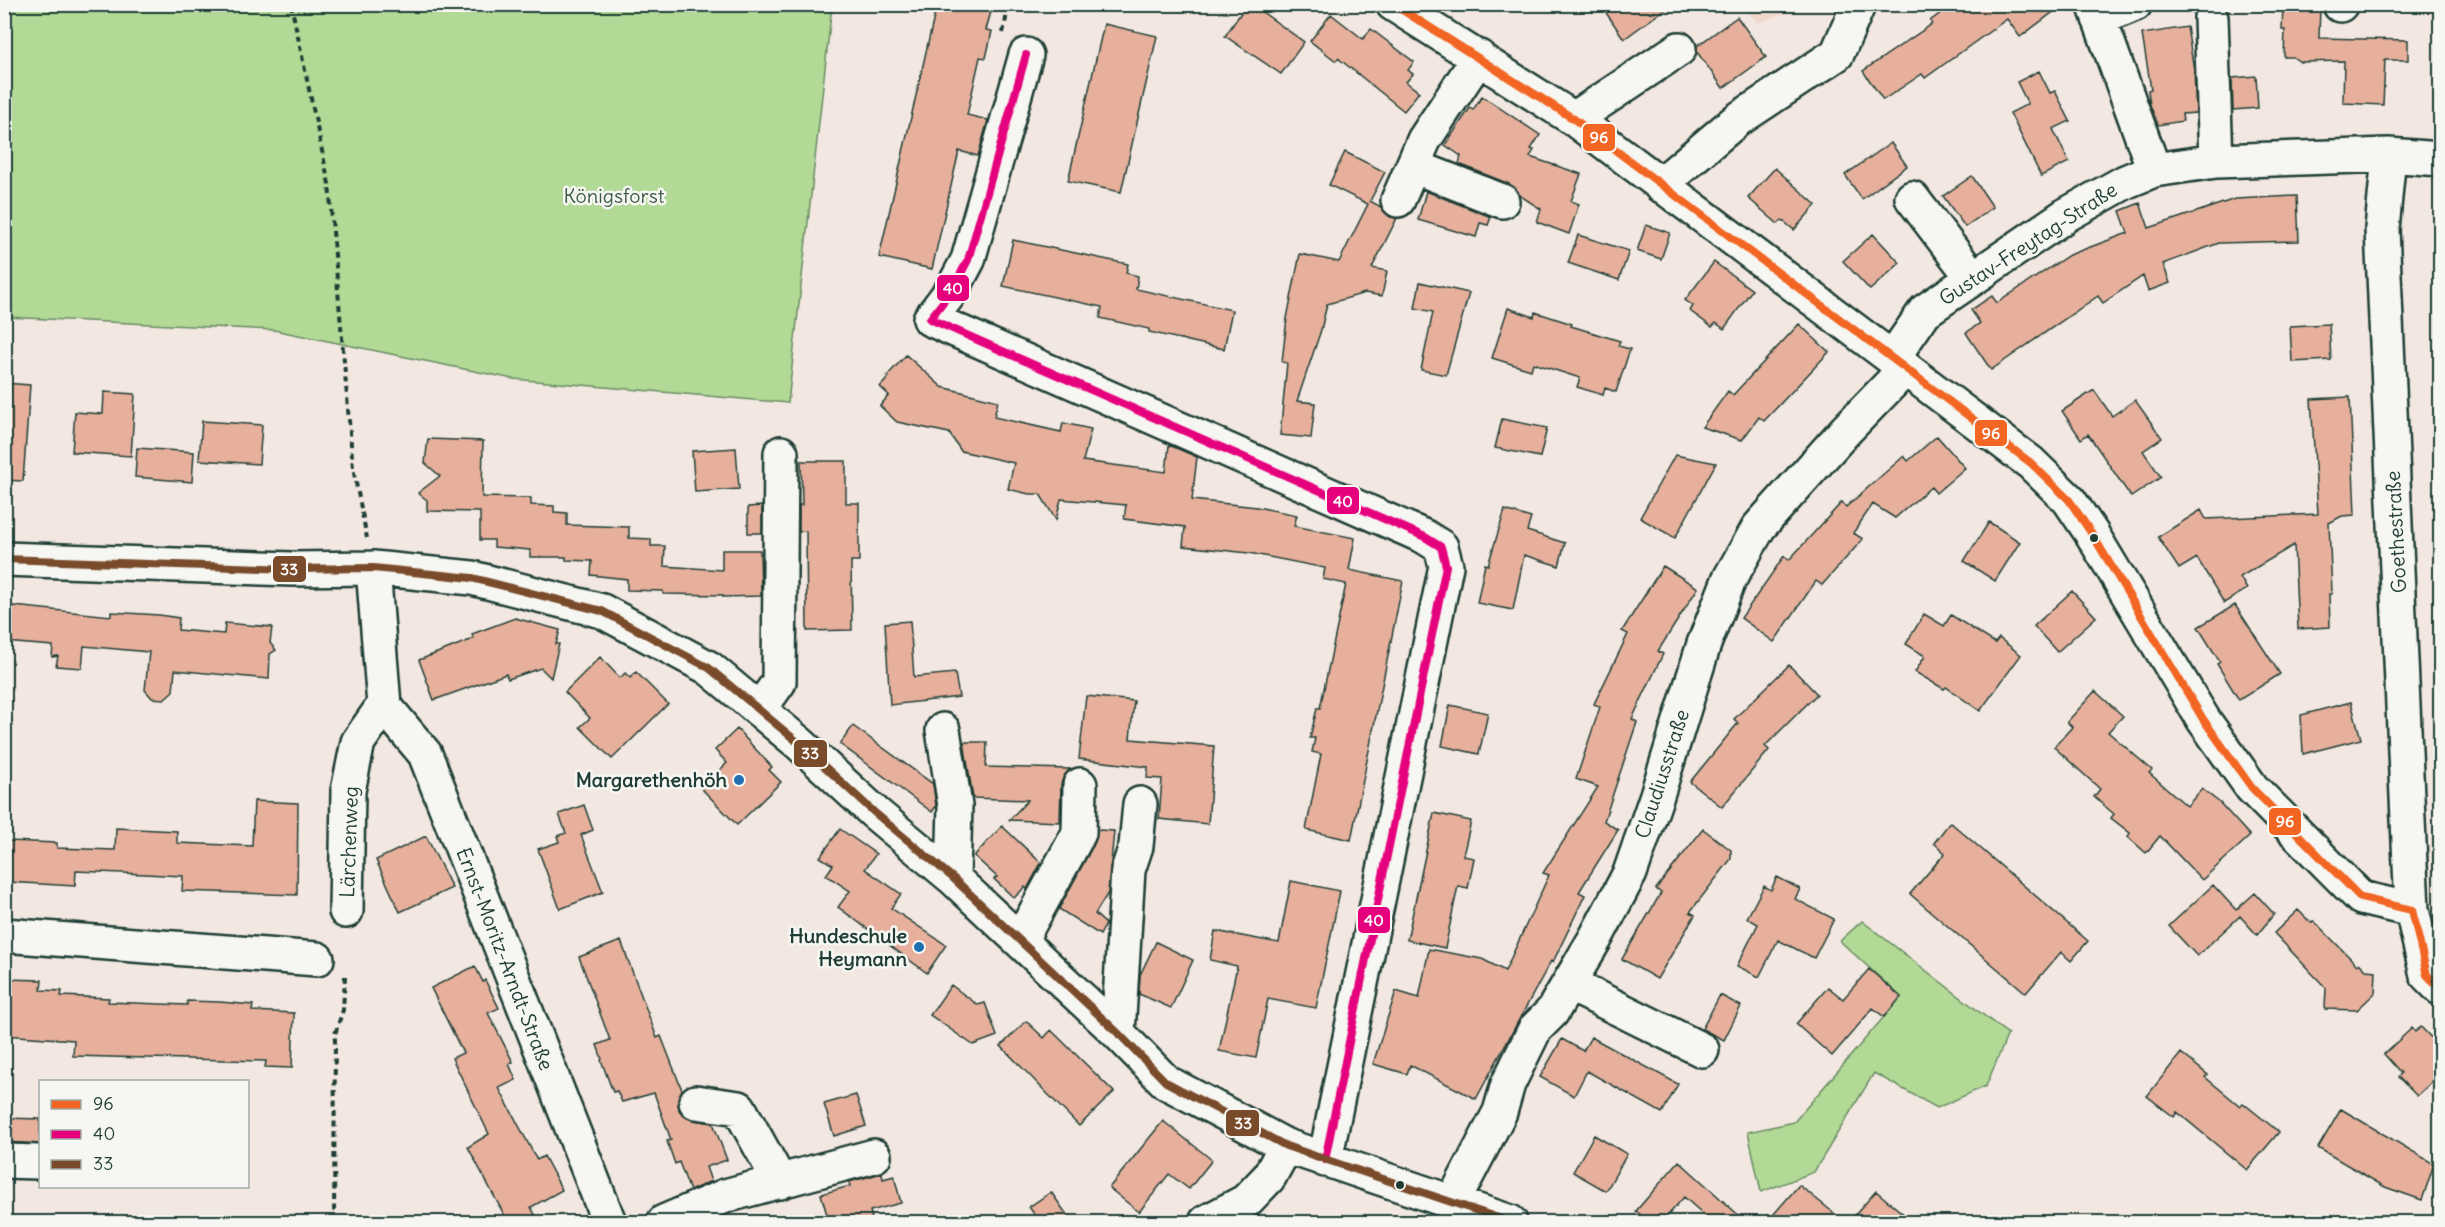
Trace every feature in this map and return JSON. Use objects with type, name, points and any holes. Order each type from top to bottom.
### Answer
[{"type":"street","points":[[1393,4],[1574,119],[2031,463],[2069,500],[2138,608],[2203,719],[2252,788],[2361,898],[2412,910]]},
{"type":"street","points":[[2135,4],[2097,12],[2154,170]]},
{"type":"street","points":[[1660,185],[1737,120],[1837,54],[1857,8]]},
{"type":"street","points":[[2211,18],[2216,161]]},
{"type":"street","points":[[1574,119],[1679,49]]},
{"type":"street","points":[[1026,55],[968,260],[952,290],[930,319],[1425,537],[1441,547],[1446,566],[1325,1160]]},
{"type":"street","points":[[1398,200],[1424,140],[1479,57]]},
{"type":"street","name":"Gustav-Freytag-Straße","points":[[1899,364],[1925,311],[2066,215],[2126,182],[2154,170],[2216,161],[2389,155],[2440,159]]},
{"type":"street","name":"Goethestraße","points":[[2389,155],[2382,229],[2412,910],[2427,975],[2440,988]]},
{"type":"street","points":[[1413,166],[1502,201]]},
{"type":"street","points":[[1912,198],[1973,278]]},
{"type":"street","name":"Claudiusstraße","points":[[1452,1204],[1500,1112],[1508,1084],[1535,1029],[1552,1012],[1569,984],[1629,873],[1657,795],[1704,644],[1729,580],[1759,527],[1846,430],[1899,364]]},
{"type":"street","points":[[759,710],[779,682],[781,453]]},
{"type":"street","points":[[4,559],[292,569],[373,568],[472,578],[602,611],[709,668],[953,878],[1118,1033],[1166,1082],[1286,1146],[1509,1222]]},
{"type":"street","points":[[373,568],[384,705]]},
{"type":"street","name":"Lärchenweg","points":[[346,911],[348,791],[358,742],[384,705]]},
{"type":"street","name":"Ernst-Moritz-Arndt-Straße","points":[[384,705],[425,754],[606,1221]]},
{"type":"street","points":[[943,730],[955,806],[953,878]]},
{"type":"street","points":[[1020,941],[1079,833],[1080,784]]},
{"type":"street","points":[[1118,1033],[1128,870],[1136,846],[1140,804]]},
{"type":"street","points":[[4,935],[317,959]]},
{"type":"street","points":[[1569,984],[1702,1050]]},
{"type":"street","points":[[696,1102],[739,1108],[780,1182]]},
{"type":"street","points":[[1206,1222],[1246,1201],[1269,1177],[1286,1146]]},
{"type":"street","points":[[664,1222],[725,1196],[874,1156]]},
{"type":"street","points":[[4,1161],[38,1162]]},
{"type":"path","points":[[291,4],[329,184],[353,468],[373,568]]},
{"type":"path","points":[[334,1222],[335,1034]]},
{"type":"shaded area","points":[[1741,5],[1807,5],[1758,23]]},
{"type":"green space","name":"Königsforst","points":[[4,5],[832,5],[788,403],[513,379],[274,330],[5,317]]},
{"type":"green space","points":[[1862,921],[2008,1034],[1986,1086],[1937,1108],[1874,1073],[1814,1172],[1761,1192],[1748,1132],[1794,1122],[1901,997],[1840,941]]},
{"type":"building","points":[[937,4],[993,4],[986,30],[992,31],[986,58],[980,57],[967,115],[988,120],[978,156],[959,151],[932,269],[879,257]]},
{"type":"building","points":[[1247,4],[1251,4],[1304,42],[1281,74],[1225,36]]},
{"type":"building","points":[[1600,4],[1672,4],[1624,39]]},
{"type":"building","points":[[1953,4],[2064,4],[2020,37],[2007,19],[1925,78],[1922,74],[1883,100],[1863,71],[1932,24],[1930,21]]},
{"type":"building","points":[[2283,5],[2320,6],[2319,38],[2408,40],[2408,60],[2385,60],[2383,105],[2343,103],[2344,61],[2300,62],[2293,57],[2284,57]]},
{"type":"building","points":[[1331,14],[1363,39],[1371,29],[1414,62],[1408,70],[1413,74],[1406,82],[1419,92],[1404,111],[1338,58],[1336,61],[1310,41]]},
{"type":"building","points":[[1737,17],[1766,57],[1723,88],[1697,52],[1697,46]]},
{"type":"building","points":[[1104,24],[1157,36],[1121,192],[1068,181]]},
{"type":"building","points":[[2187,27],[2194,70],[2196,113],[2182,114],[2183,121],[2158,125],[2150,105],[2148,90],[2151,89],[2142,34]]},
{"type":"building","points":[[2039,71],[2050,93],[2055,91],[2070,121],[2053,129],[2069,162],[2041,176],[2010,113],[2028,104],[2017,82]]},
{"type":"building","points":[[2256,76],[2258,108],[2233,110],[2232,78]]},
{"type":"building","points":[[1482,96],[1540,135],[1531,149],[1534,150],[1530,157],[1581,174],[1571,201],[1579,204],[1569,234],[1537,222],[1541,209],[1519,195],[1516,189],[1509,184],[1459,164],[1461,156],[1445,145],[1470,108],[1473,110]]},
{"type":"building","points":[[1891,143],[1907,166],[1862,199],[1845,175]]},
{"type":"building","points":[[1345,152],[1385,172],[1370,201],[1381,207],[1390,217],[1397,218],[1372,268],[1387,271],[1382,296],[1365,293],[1327,304],[1321,330],[1297,401],[1315,403],[1311,438],[1280,435],[1287,363],[1282,362],[1287,318],[1300,254],[1339,262],[1368,204],[1329,185]]},
{"type":"building","points":[[1775,168],[1816,205],[1794,230],[1782,220],[1778,224],[1748,198]]},
{"type":"building","points":[[1972,176],[1993,207],[1965,227],[1943,196]]},
{"type":"building","points":[[1426,191],[1491,217],[1488,225],[1480,223],[1476,237],[1418,220]]},
{"type":"building","points":[[2297,196],[2299,241],[2219,243],[2163,264],[2170,283],[2148,291],[2143,276],[2103,303],[2098,296],[1991,370],[1966,333],[1980,323],[1971,310],[1992,296],[1997,303],[2069,255],[2128,233],[2120,211],[2140,203],[2149,228],[2235,199]]},
{"type":"building","points":[[1646,225],[1670,233],[1661,259],[1637,251]]},
{"type":"building","points":[[1873,234],[1900,263],[1870,290],[1843,261]]},
{"type":"building","points":[[1578,235],[1629,251],[1619,280],[1568,263]]},
{"type":"building","points":[[1013,240],[1128,264],[1126,273],[1138,276],[1136,289],[1232,310],[1224,349],[1100,318],[1102,307],[1003,286]]},
{"type":"building","points":[[1714,262],[1752,290],[1724,329],[1716,323],[1712,327],[1690,311],[1693,306],[1685,300]]},
{"type":"building","points":[[1420,282],[1469,293],[1446,375],[1421,370],[1433,312],[1415,308]]},
{"type":"building","points":[[1508,308],[1534,317],[1535,312],[1620,341],[1618,346],[1630,349],[1616,392],[1605,388],[1603,395],[1577,387],[1580,378],[1533,363],[1531,370],[1492,358]]},
{"type":"building","points":[[1799,324],[1829,352],[1764,421],[1759,417],[1742,440],[1702,427],[1728,391],[1733,395]]},
{"type":"building","points":[[2329,324],[2331,360],[2292,362],[2290,326]]},
{"type":"building","points":[[906,355],[942,387],[998,401],[994,417],[1061,432],[1063,423],[1091,429],[1083,461],[1166,472],[1169,445],[1197,457],[1192,500],[1257,507],[1297,515],[1294,526],[1355,538],[1349,570],[1403,581],[1351,840],[1306,830],[1321,754],[1312,752],[1315,738],[1310,738],[1317,708],[1320,708],[1346,584],[1323,579],[1325,568],[1249,553],[1183,546],[1185,527],[1124,519],[1126,505],[1061,499],[1056,520],[1040,494],[1008,489],[1014,463],[961,451],[949,433],[897,422],[880,406],[889,395],[880,387]]},
{"type":"building","points":[[4,383],[30,385],[23,481],[4,480]]},
{"type":"building","points":[[2094,390],[2112,416],[2135,400],[2162,438],[2143,451],[2161,477],[2131,497],[2088,434],[2081,439],[2062,411]]},
{"type":"building","points":[[104,392],[135,394],[131,456],[72,452],[75,412],[103,414]]},
{"type":"building","points":[[2350,397],[2355,515],[2342,516],[2329,523],[2332,594],[2329,594],[2330,627],[2298,629],[2294,545],[2240,577],[2247,589],[2224,603],[2197,558],[2179,569],[2158,537],[2201,510],[2206,519],[2318,514],[2311,399]]},
{"type":"building","points":[[1502,419],[1547,428],[1540,457],[1495,448]]},
{"type":"building","points":[[202,421],[262,425],[259,464],[199,460]]},
{"type":"building","points":[[1937,436],[1965,468],[1936,493],[1931,487],[1895,518],[1873,504],[1853,533],[1863,539],[1822,585],[1816,581],[1774,642],[1741,618],[1784,556],[1789,560],[1842,502],[1846,507],[1904,456],[1908,461]]},
{"type":"building","points":[[428,439],[483,441],[482,497],[531,498],[531,505],[554,506],[554,512],[567,513],[567,525],[629,527],[629,538],[651,539],[651,546],[665,546],[664,566],[722,570],[722,550],[760,550],[761,596],[723,597],[723,595],[663,594],[663,591],[627,590],[627,579],[591,575],[592,561],[566,560],[566,557],[530,557],[530,550],[494,547],[494,540],[480,540],[480,512],[427,511],[427,500],[418,493],[440,476],[425,463]]},
{"type":"building","points":[[137,448],[194,452],[192,482],[135,477]]},
{"type":"building","points":[[736,448],[739,489],[695,492],[692,451]]},
{"type":"building","points":[[1675,455],[1716,463],[1675,538],[1640,518]]},
{"type":"building","points":[[801,461],[846,461],[846,503],[859,503],[859,561],[851,561],[852,630],[807,631],[806,531],[799,532],[799,505],[802,505]]},
{"type":"building","points":[[762,506],[762,533],[748,533],[748,507]]},
{"type":"building","points":[[1505,510],[1531,518],[1527,531],[1565,543],[1559,566],[1524,555],[1513,610],[1477,603],[1485,564],[1488,565]]},
{"type":"building","points":[[1989,522],[2020,542],[1995,581],[1964,561]]},
{"type":"building","points":[[1663,566],[1698,588],[1658,651],[1663,654],[1632,719],[1637,722],[1604,821],[1618,830],[1579,892],[1585,895],[1553,962],[1551,961],[1476,1099],[1410,1065],[1407,1074],[1373,1064],[1396,991],[1419,998],[1429,949],[1482,959],[1505,971],[1549,875],[1543,873],[1598,787],[1576,779],[1600,707],[1594,704],[1628,634],[1622,631]]},
{"type":"building","points":[[2072,591],[2096,617],[2057,652],[2034,626]]},
{"type":"building","points":[[4,605],[111,616],[111,612],[159,615],[179,618],[178,630],[224,634],[225,623],[272,627],[270,643],[276,650],[270,654],[269,679],[175,670],[173,691],[164,699],[152,698],[145,690],[149,652],[84,646],[82,668],[56,666],[58,656],[52,657],[53,646],[4,642]]},
{"type":"building","points":[[2235,605],[2280,674],[2239,700],[2217,664],[2220,662],[2198,627]]},
{"type":"building","points":[[1924,614],[1944,626],[1951,615],[1995,643],[1999,638],[2021,655],[1980,711],[1946,687],[1944,689],[1915,672],[1925,656],[1906,644]]},
{"type":"building","points":[[515,618],[560,630],[551,678],[541,668],[508,679],[506,674],[434,700],[419,660],[473,639],[472,634]]},
{"type":"building","points":[[910,621],[914,677],[955,673],[959,697],[890,705],[885,623]]},
{"type":"building","points":[[600,657],[620,678],[625,673],[630,678],[636,672],[668,704],[612,759],[580,727],[590,718],[565,692]]},
{"type":"building","points":[[1789,665],[1817,694],[1765,746],[1769,750],[1722,807],[1690,782],[1738,723],[1734,719]]},
{"type":"building","points":[[2095,691],[2123,716],[2108,732],[2152,770],[2149,773],[2187,806],[2202,789],[2220,803],[2250,836],[2202,880],[2160,836],[2146,853],[2128,837],[2130,833],[2111,818],[2114,814],[2094,797],[2100,789],[2054,747],[2072,727],[2067,722]]},
{"type":"building","points":[[1086,696],[1134,701],[1130,739],[1214,746],[1208,824],[1159,819],[1162,779],[1147,778],[1148,767],[1079,759]]},
{"type":"building","points":[[2351,702],[2361,739],[2303,754],[2301,715]]},
{"type":"building","points":[[1450,705],[1488,713],[1479,754],[1442,746]]},
{"type":"building","points":[[853,726],[933,784],[936,806],[932,812],[840,744]]},
{"type":"building","name":"Margarethenhöh","points":[[737,729],[772,767],[769,770],[781,782],[737,825],[701,788],[727,763],[715,750]]},
{"type":"building","points":[[964,742],[987,742],[986,767],[1070,769],[1061,784],[1060,822],[1009,820],[1028,800],[973,798]]},
{"type":"building","points":[[254,801],[298,803],[297,895],[182,891],[183,876],[145,874],[76,871],[75,886],[7,882],[9,841],[57,843],[57,848],[115,850],[116,828],[177,831],[177,843],[252,846]]},
{"type":"building","points":[[584,805],[593,830],[581,835],[603,892],[560,909],[538,849],[559,842],[557,836],[566,833],[559,814]]},
{"type":"building","points":[[1434,813],[1471,821],[1463,856],[1474,858],[1468,888],[1458,886],[1445,948],[1407,940]]},
{"type":"building","points":[[1950,822],[2088,941],[2071,961],[2061,952],[2026,993],[1910,894],[1945,853],[1934,843]]},
{"type":"building","points":[[1002,826],[1041,863],[1027,889],[1025,887],[1014,898],[994,879],[997,877],[974,856]]},
{"type":"building","points":[[840,829],[876,854],[865,869],[901,894],[891,908],[946,945],[927,973],[838,907],[850,891],[826,875],[833,865],[820,857]]},
{"type":"building","points":[[1703,829],[1731,850],[1731,859],[1690,912],[1695,915],[1657,979],[1622,959],[1661,893],[1656,889]]},
{"type":"building","points":[[1098,830],[1114,831],[1108,893],[1095,914],[1106,924],[1100,935],[1059,909],[1095,842]]},
{"type":"building","points":[[426,836],[452,888],[400,912],[376,860]]},
{"type":"building","points":[[1777,877],[1800,889],[1795,899],[1834,919],[1814,958],[1778,940],[1759,977],[1737,966],[1758,924],[1747,918],[1764,886],[1771,890]]},
{"type":"building","points":[[1291,881],[1340,891],[1316,1008],[1268,999],[1256,1058],[1219,1051],[1237,966],[1210,960],[1215,931],[1279,943]]},
{"type":"building","points":[[2213,885],[2236,910],[2255,893],[2274,914],[2257,935],[2240,916],[2197,956],[2169,926]]},
{"type":"building","points":[[2298,910],[2311,923],[2314,921],[2357,965],[2359,963],[2366,970],[2376,971],[2375,993],[2357,1010],[2325,1009],[2326,988],[2274,933]]},
{"type":"building","points":[[621,941],[657,1038],[661,1036],[682,1090],[678,1099],[679,1110],[684,1116],[693,1120],[713,1123],[727,1160],[706,1167],[711,1181],[690,1191],[679,1162],[675,1164],[667,1141],[671,1140],[654,1093],[622,1102],[617,1091],[613,1092],[601,1060],[597,1045],[610,1040],[579,957]]},
{"type":"building","points":[[1156,942],[1193,960],[1171,1008],[1139,994],[1140,975]]},
{"type":"building","points":[[475,966],[499,1008],[488,1013],[513,1062],[509,1064],[516,1080],[499,1088],[537,1160],[544,1156],[562,1190],[531,1207],[539,1222],[508,1222],[468,1147],[489,1134],[452,1058],[463,1053],[431,988]]},
{"type":"building","points":[[1869,969],[1901,997],[1884,1017],[1873,1008],[1832,1056],[1796,1024],[1828,987],[1843,999]]},
{"type":"building","points":[[4,979],[42,980],[41,990],[62,991],[61,996],[109,998],[108,1002],[187,1005],[187,1001],[220,1002],[253,1005],[252,1011],[294,1013],[292,1068],[265,1067],[266,1061],[73,1056],[74,1040],[4,1035]]},
{"type":"building","points":[[951,985],[978,1005],[985,1003],[997,1036],[973,1045],[930,1015]]},
{"type":"building","points":[[1720,995],[1741,1006],[1724,1040],[1702,1029]]},
{"type":"building","points":[[1026,1021],[1044,1038],[1051,1030],[1114,1092],[1079,1126],[1001,1046]]},
{"type":"building","points":[[2421,1027],[2440,1047],[2440,1074],[2417,1096],[2398,1077],[2401,1073],[2384,1054],[2412,1028],[2415,1032]]},
{"type":"building","points":[[1591,1037],[1678,1084],[1662,1113],[1587,1071],[1574,1096],[1540,1077],[1562,1039],[1583,1051]]},
{"type":"building","points":[[2181,1053],[2208,1075],[2205,1077],[2240,1106],[2243,1103],[2279,1132],[2247,1170],[2177,1112],[2174,1117],[2147,1096]]},
{"type":"building","points":[[856,1095],[866,1126],[834,1136],[824,1104]]},
{"type":"building","points":[[2341,1109],[2434,1164],[2422,1200],[2385,1187],[2318,1148]]},
{"type":"building","points":[[4,1118],[39,1119],[39,1144],[4,1142]]},
{"type":"building","points":[[1163,1121],[1212,1160],[1189,1189],[1169,1174],[1139,1212],[1109,1188]]},
{"type":"building","points":[[1594,1135],[1627,1154],[1606,1191],[1573,1172]]},
{"type":"building","points":[[1679,1161],[1746,1222],[1712,1222],[1684,1197],[1662,1222],[1649,1222],[1636,1211]]},
{"type":"building","points":[[882,1173],[883,1179],[894,1176],[901,1203],[870,1211],[873,1222],[829,1222],[821,1194],[850,1186],[849,1182]]},
{"type":"building","points":[[1799,1185],[1845,1222],[1767,1222]]},
{"type":"building","points":[[1876,1191],[1913,1222],[1849,1222]]},
{"type":"building","points":[[1051,1192],[1072,1222],[1040,1222],[1029,1207]]},
{"type":"transit line","name":"96","points":[[1393,4],[1574,119],[2031,463],[2069,500],[2092,534],[2203,719],[2252,788],[2361,898],[2412,910],[2427,975],[2440,988]]},
{"type":"transit line","name":"40","points":[[1026,55],[968,260],[952,290],[930,319],[1425,537],[1441,547],[1446,566],[1325,1160]]},
{"type":"transit line","name":"33","points":[[4,559],[292,569],[373,568],[472,578],[602,611],[709,668],[953,878],[1118,1033],[1166,1082],[1286,1146],[1510,1222]]},
{"type":"place","name":"Margarethenhöh","points":[[739,780]]},
{"type":"place","name":"Hundeschule Heymann","points":[[919,947]]}]
